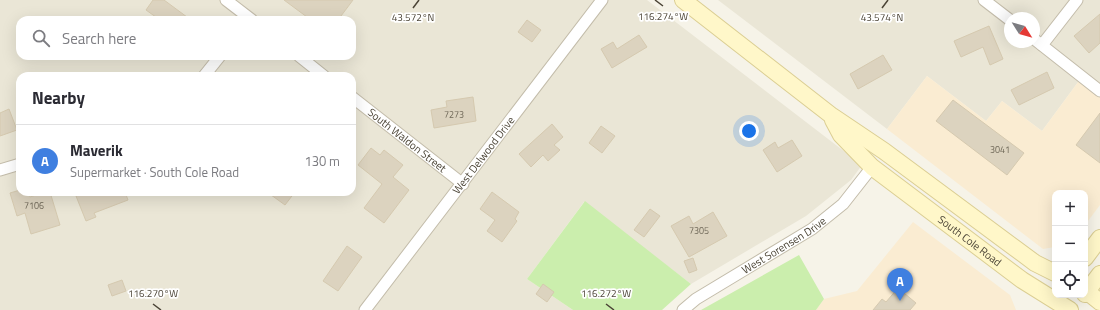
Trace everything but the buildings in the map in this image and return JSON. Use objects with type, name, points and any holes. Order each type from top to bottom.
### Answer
[{"type":"main road","name":"South Cole Road","points":[[683,0],[832,116],[889,155],[1035,264],[1052,272]]},
{"type":"main road","name":"South Cole Road","points":[[832,116],[841,135],[872,167],[1049,301],[1071,310]]},
{"type":"main road","name":"South Cole Road","points":[[872,167],[898,167],[914,175]]},
{"type":"main road","points":[[1088,254],[1100,238]]},
{"type":"main road","points":[[1088,289],[1100,274]]},
{"type":"main road","points":[[1088,295],[1100,302]]},
{"type":"main road","points":[[1071,310],[1081,298]]},
{"type":"street","points":[[226,0],[246,16]]},
{"type":"street","name":"West Delwood Drive","points":[[365,310],[463,184],[602,0]]},
{"type":"street","points":[[984,0],[1004,15]]},
{"type":"street","points":[[1040,40],[1077,0]]},
{"type":"street","points":[[1040,44],[1100,91]]},
{"type":"street","points":[[207,72],[217,60]]},
{"type":"street","points":[[304,60],[319,72]]},
{"type":"street","name":"South Waldon Street","points":[[356,101],[463,184]]},
{"type":"street","points":[[0,170],[16,165]]},
{"type":"street","name":"West Sorensen Drive","points":[[683,310],[696,299],[812,229],[843,204],[872,167]]},
{"type":"shaded area","points":[[0,0],[647,0],[862,165],[851,180],[806,216],[691,284],[584,202],[527,279],[573,310],[0,310]]},
{"type":"shaded area","points":[[718,0],[1100,0],[1100,86],[1084,74],[1042,131],[1002,101],[986,121],[927,76],[887,129]]},
{"type":"shaded area","points":[[1084,74],[1100,86],[1100,205],[1088,221],[1088,190],[1052,190],[1052,248],[1043,249],[887,129],[927,76],[986,121],[1002,101],[1042,131]]},
{"type":"shaded area","points":[[913,222],[1010,295],[1016,310],[816,310],[824,299],[857,291]]},
{"type":"green space","points":[[585,201],[691,284],[662,310],[573,310],[527,279]]},
{"type":"green space","points":[[799,255],[824,299],[816,310],[701,310]]},
{"type":"place","name":"Maverik","points":[[900,301]]}]
